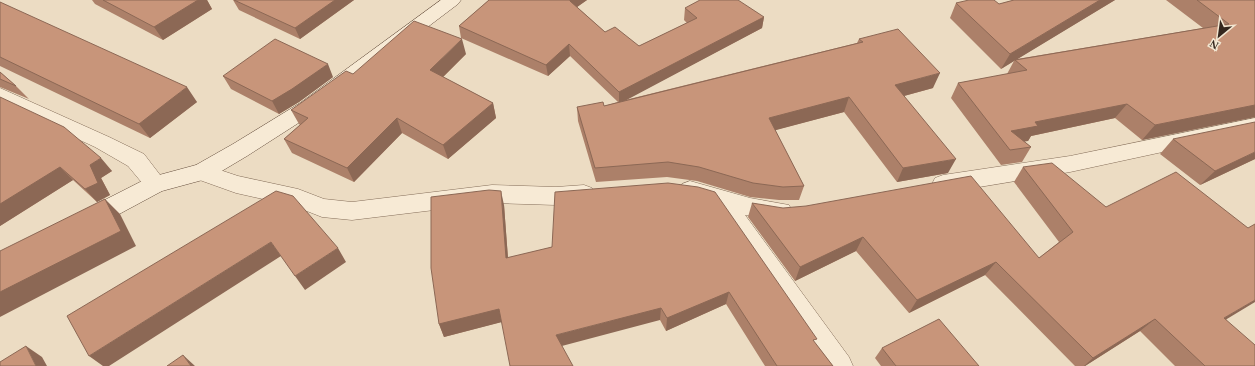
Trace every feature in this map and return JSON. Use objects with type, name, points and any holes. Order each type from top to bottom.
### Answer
[{"type":"street","points":[[72,227],[156,184],[202,172],[307,108],[452,0]]},
{"type":"street","points":[[1,97],[102,142],[136,160],[156,184]]},
{"type":"street","points":[[923,188],[975,178],[1070,164],[1255,125]]},
{"type":"street","points":[[202,172],[236,184],[298,198],[322,208],[352,210],[492,194],[556,196],[607,192]]},
{"type":"street","points":[[667,187],[697,191],[750,207],[779,211],[800,210]]},
{"type":"street","points":[[722,199],[767,265],[840,366]]},
{"type":"building","points":[[103,0],[198,0],[154,27]]},
{"type":"building","points":[[234,0],[335,0],[295,28]]},
{"type":"building","points":[[489,0],[570,0],[605,32],[615,27],[639,46],[697,18],[685,8],[700,0],[738,0],[764,17],[619,92],[569,44],[546,65],[459,26]]},
{"type":"building","points":[[969,0],[994,0],[999,4],[1014,0],[1100,0],[1010,54],[956,3]]},
{"type":"building","points":[[1197,0],[1255,0],[1255,105],[1155,125],[1127,104],[1035,122],[1038,126],[1011,131],[1031,147],[1010,150],[958,83],[1027,70],[1015,60],[1229,24]]},
{"type":"building","points":[[0,2],[187,87],[139,124],[0,57]]},
{"type":"building","points":[[414,21],[462,39],[430,70],[493,103],[443,145],[397,118],[347,168],[284,139],[308,118],[291,110],[346,71],[353,74]]},
{"type":"building","points":[[898,29],[940,73],[895,85],[956,159],[903,168],[849,97],[769,118],[804,186],[783,187],[753,183],[699,167],[668,162],[595,168],[577,107],[603,102],[604,106],[863,42],[859,39]]},
{"type":"building","points":[[275,39],[328,64],[272,101],[223,76]]},
{"type":"building","points":[[0,72],[16,86],[0,79]]},
{"type":"building","points":[[0,97],[64,127],[101,158],[90,165],[98,183],[85,189],[60,167],[0,204]]},
{"type":"building","points":[[1255,122],[1255,152],[1215,171],[1173,139]]},
{"type":"building","points":[[1052,163],[1106,207],[1176,172],[1248,228],[1255,224],[1255,300],[1224,318],[1255,345],[1255,366],[1205,366],[1155,319],[1093,358],[996,262],[917,300],[863,237],[800,267],[752,203],[783,208],[806,206],[971,176],[1039,258],[1073,232],[1023,167]]},
{"type":"building","points":[[668,183],[698,187],[715,192],[817,339],[813,340],[833,366],[777,366],[729,292],[667,318],[661,308],[556,335],[573,366],[510,366],[499,309],[439,324],[431,268],[431,197],[489,190],[501,191],[506,258],[552,247],[555,192]]},
{"type":"building","points":[[276,191],[293,196],[338,248],[295,276],[271,242],[89,356],[67,316]]},
{"type":"building","points":[[105,199],[121,231],[0,292],[0,251]]},
{"type":"building","points":[[939,319],[979,366],[896,366],[882,348]]},
{"type":"building","points":[[26,346],[36,366],[0,366],[0,362]]},
{"type":"building","points":[[183,355],[191,366],[167,366]]}]
